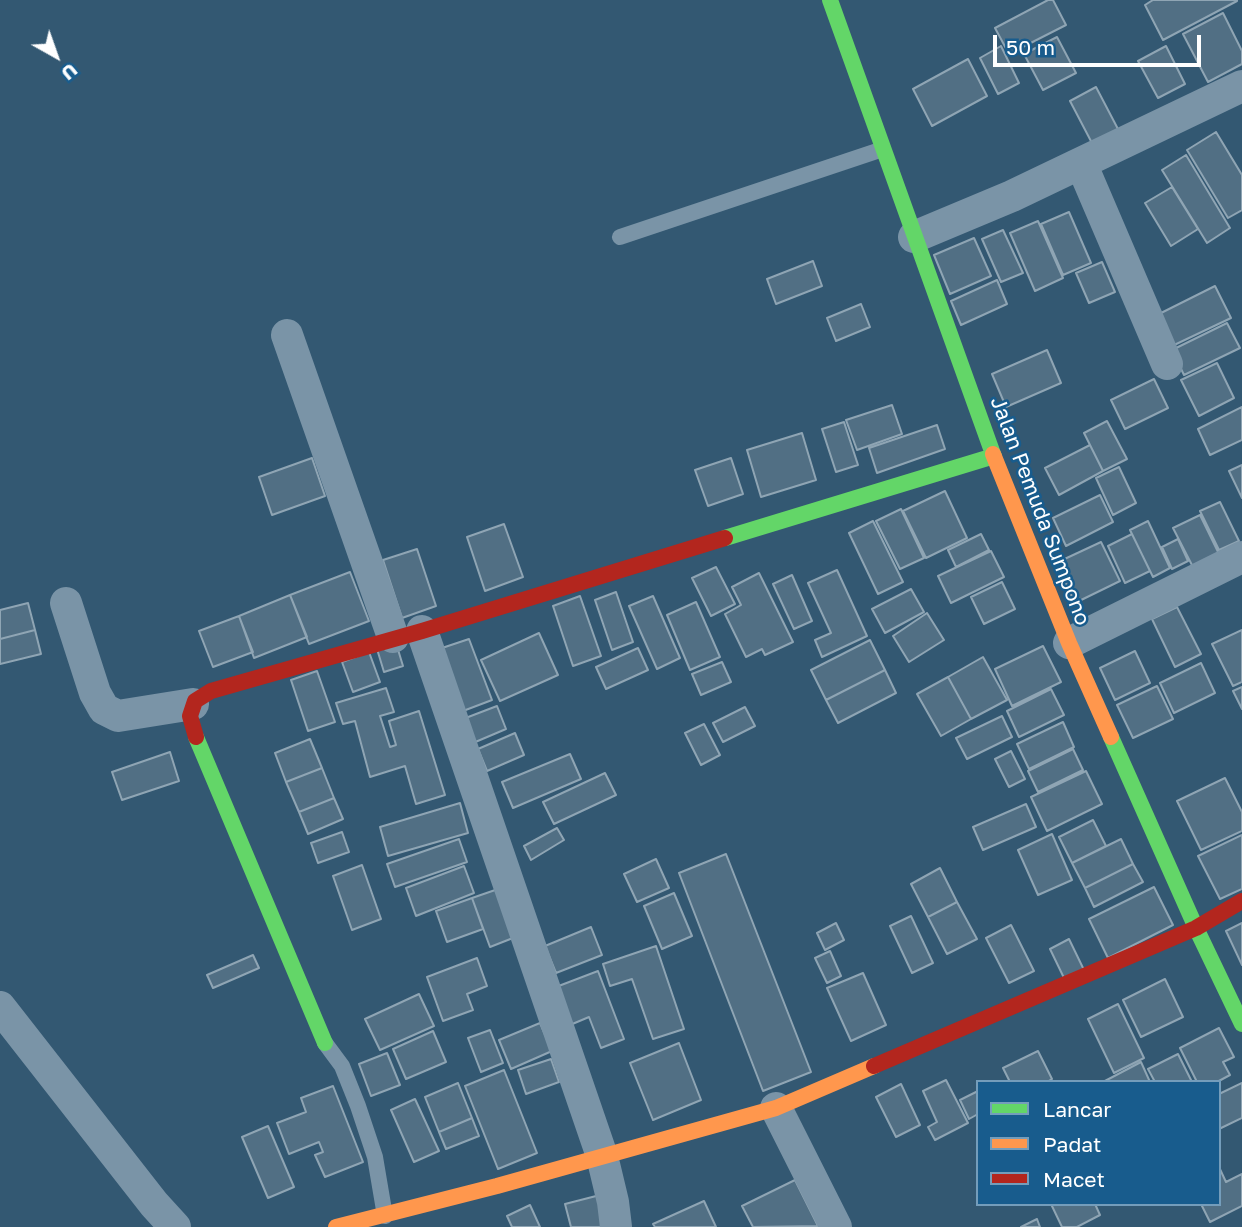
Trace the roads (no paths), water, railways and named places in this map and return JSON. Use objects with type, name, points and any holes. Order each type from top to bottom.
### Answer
[{"type":"street","name":"Jalan Pemuda Sumpono","points":[[830,0],[868,153],[914,237],[994,456],[1069,643],[1196,928],[1242,1024]]},
{"type":"street","points":[[914,237],[1081,163],[1242,86]]},
{"type":"street","points":[[1081,163],[1167,364]]},
{"type":"street","points":[[287,335],[408,634],[602,1156],[616,1227]]},
{"type":"street","points":[[66,603],[95,693],[104,709],[118,716],[193,705],[211,691],[994,456]]},
{"type":"street","points":[[1069,643],[1242,557]]},
{"type":"street","points":[[193,705],[191,724],[325,1043]]},
{"type":"street","points":[[336,1227],[399,1218],[602,1156],[776,1108],[1196,928],[1242,901]]},
{"type":"street","points":[[0,1007],[154,1204],[175,1227]]},
{"type":"street","points":[[776,1108],[836,1227]]},
{"type":"lane","points":[[620,237],[868,153]]},
{"type":"lane","points":[[325,1043],[342,1066],[399,1218]]}]
